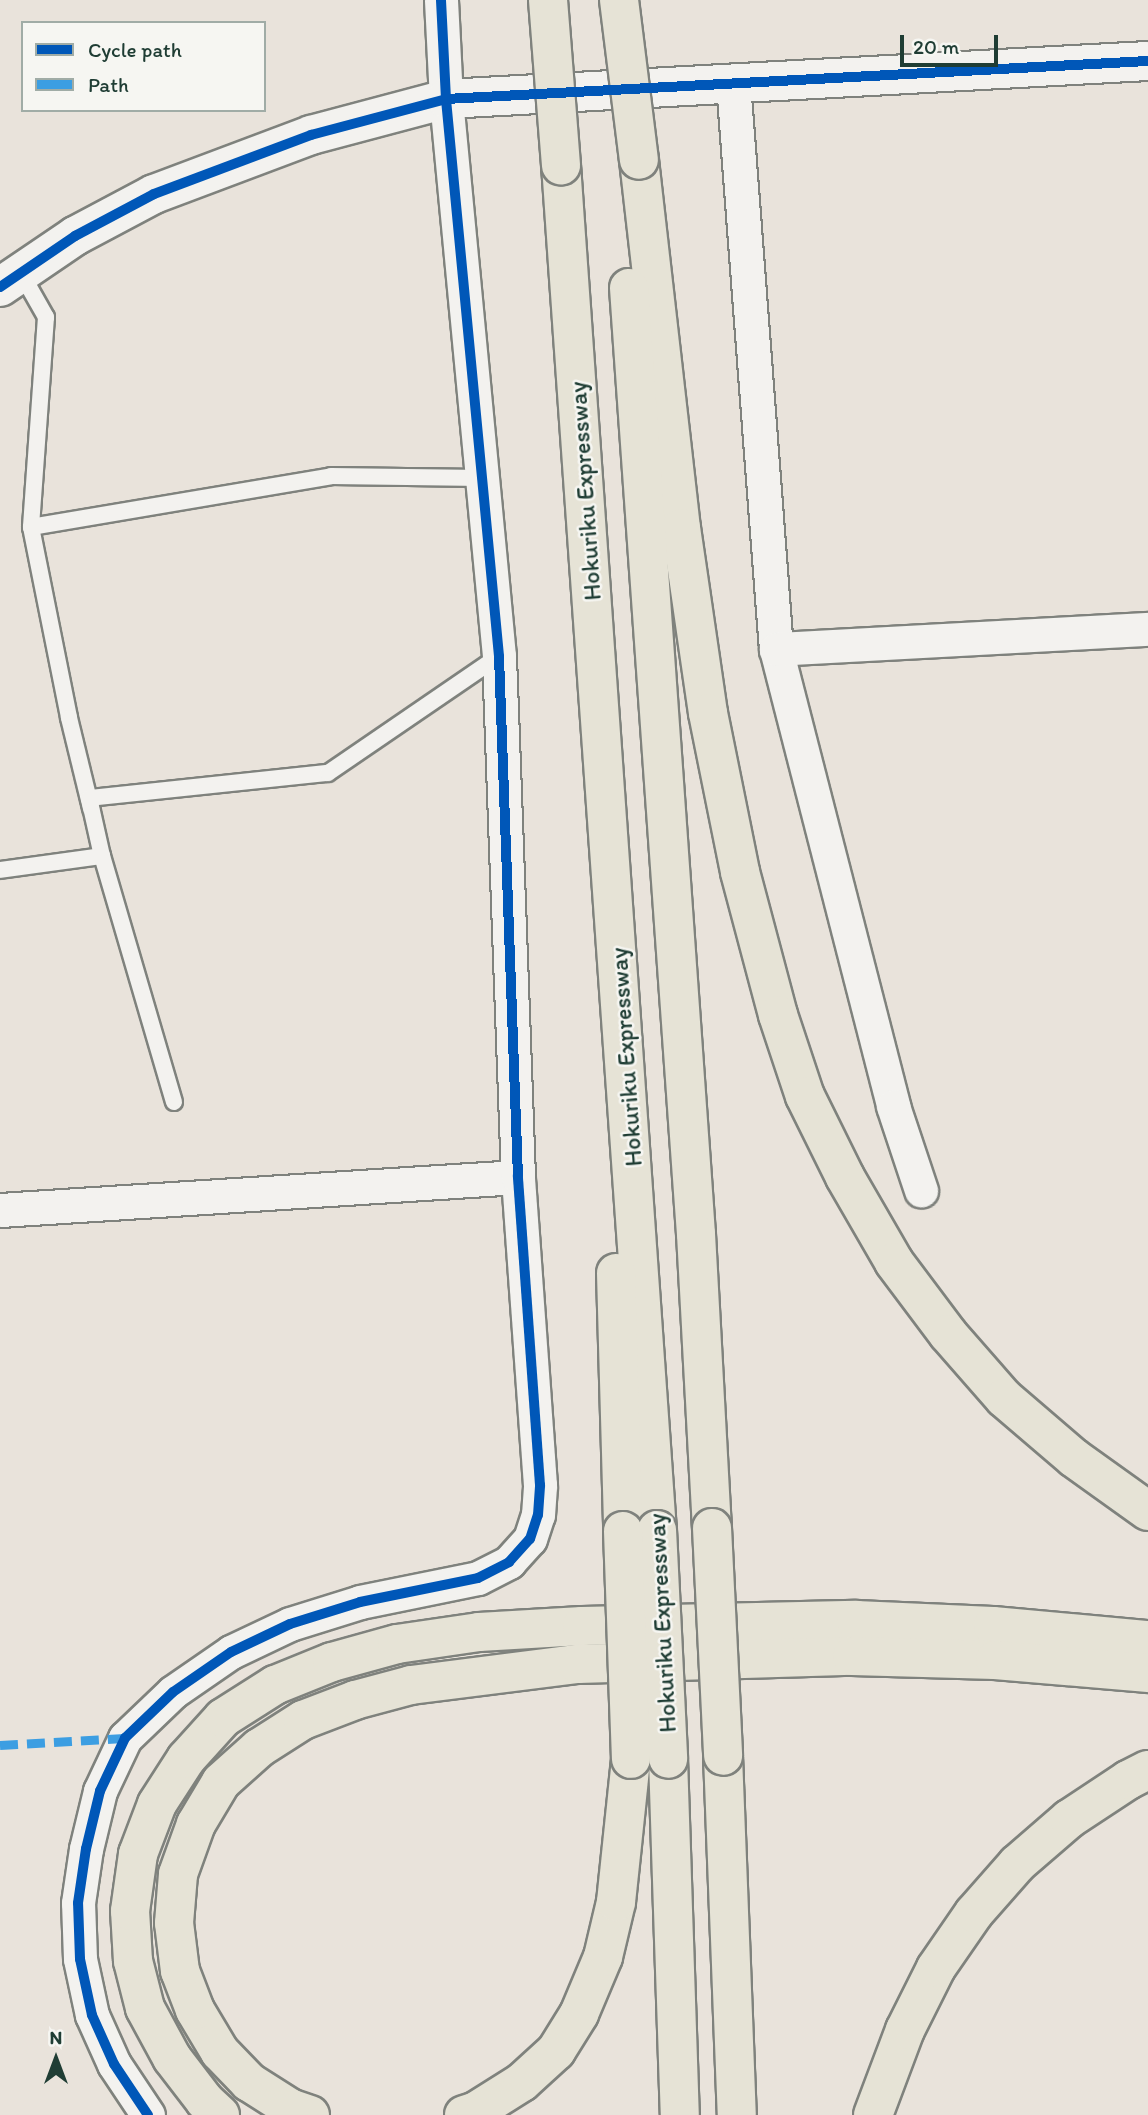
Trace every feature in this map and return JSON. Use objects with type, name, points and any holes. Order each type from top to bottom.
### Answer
[{"type":"highway","name":"Hokuriku Expressway","points":[[548,0],[613,865],[640,1530],[668,1759],[680,2115]]},
{"type":"highway","points":[[606,0],[708,713],[743,885],[778,1015],[805,1096],[845,1177],[894,1262],[948,1334],[1004,1398],[1074,1458],[1148,1511]]},
{"type":"highway","points":[[619,0],[695,1220],[723,1756],[737,2115]]},
{"type":"highway","points":[[464,2115],[477,2111],[522,2082],[556,2051],[579,2014],[603,1957],[616,1902],[631,1759],[640,1530]]},
{"type":"highway","points":[[220,2115],[205,2101],[172,2058],[145,2008],[133,1961],[132,1900],[138,1854],[157,1804],[186,1759],[223,1718],[275,1685],[332,1662],[397,1644],[479,1632],[582,1626],[856,1620],[993,1626],[1148,1640]]},
{"type":"highway","points":[[310,2115],[290,2108],[249,2082],[219,2052],[195,2010],[180,1971],[174,1923],[178,1874],[196,1824],[221,1782],[259,1748],[303,1720],[355,1700],[411,1685],[578,1664],[852,1656],[995,1660],[1148,1673]]},
{"type":"highway","points":[[873,2115],[911,2018],[936,1968],[974,1913],[1017,1864],[1069,1819],[1148,1770]]},
{"type":"street","points":[[148,2115],[114,2064],[92,2015],[80,1959],[78,1903],[100,1791],[125,1738],[173,1692],[231,1652],[290,1623],[337,1609],[478,1578],[509,1563],[530,1539],[538,1515],[540,1485],[518,1177],[499,656],[446,99],[442,0]]},
{"type":"street","points":[[10,279],[75,236],[154,194],[311,135],[446,99],[1148,61]]},
{"type":"street","points":[[733,83],[776,649],[893,1106],[920,1190]]},
{"type":"street","points":[[776,649],[1148,629]]},
{"type":"street","points":[[0,1210],[518,1177]]},
{"type":"lane","points":[[10,279],[46,317],[31,527],[102,856],[174,1102]]},
{"type":"lane","points":[[31,527],[331,476],[482,478]]},
{"type":"lane","points":[[89,799],[328,773],[499,656]]},
{"type":"lane","points":[[0,870],[102,856]]},
{"type":"marked path","points":[[0,1745],[125,1738]]},
{"type":"cycle path","points":[[148,2115],[114,2064],[92,2015],[80,1959],[78,1903],[86,1849],[100,1791],[125,1738],[173,1692],[231,1652],[290,1624],[360,1602],[478,1578],[509,1562],[530,1539],[538,1515],[540,1485],[518,1177],[499,656],[446,99],[441,0]]},
{"type":"cycle path","points":[[0,287],[75,236],[154,194],[311,135],[446,99],[1148,61]]}]
